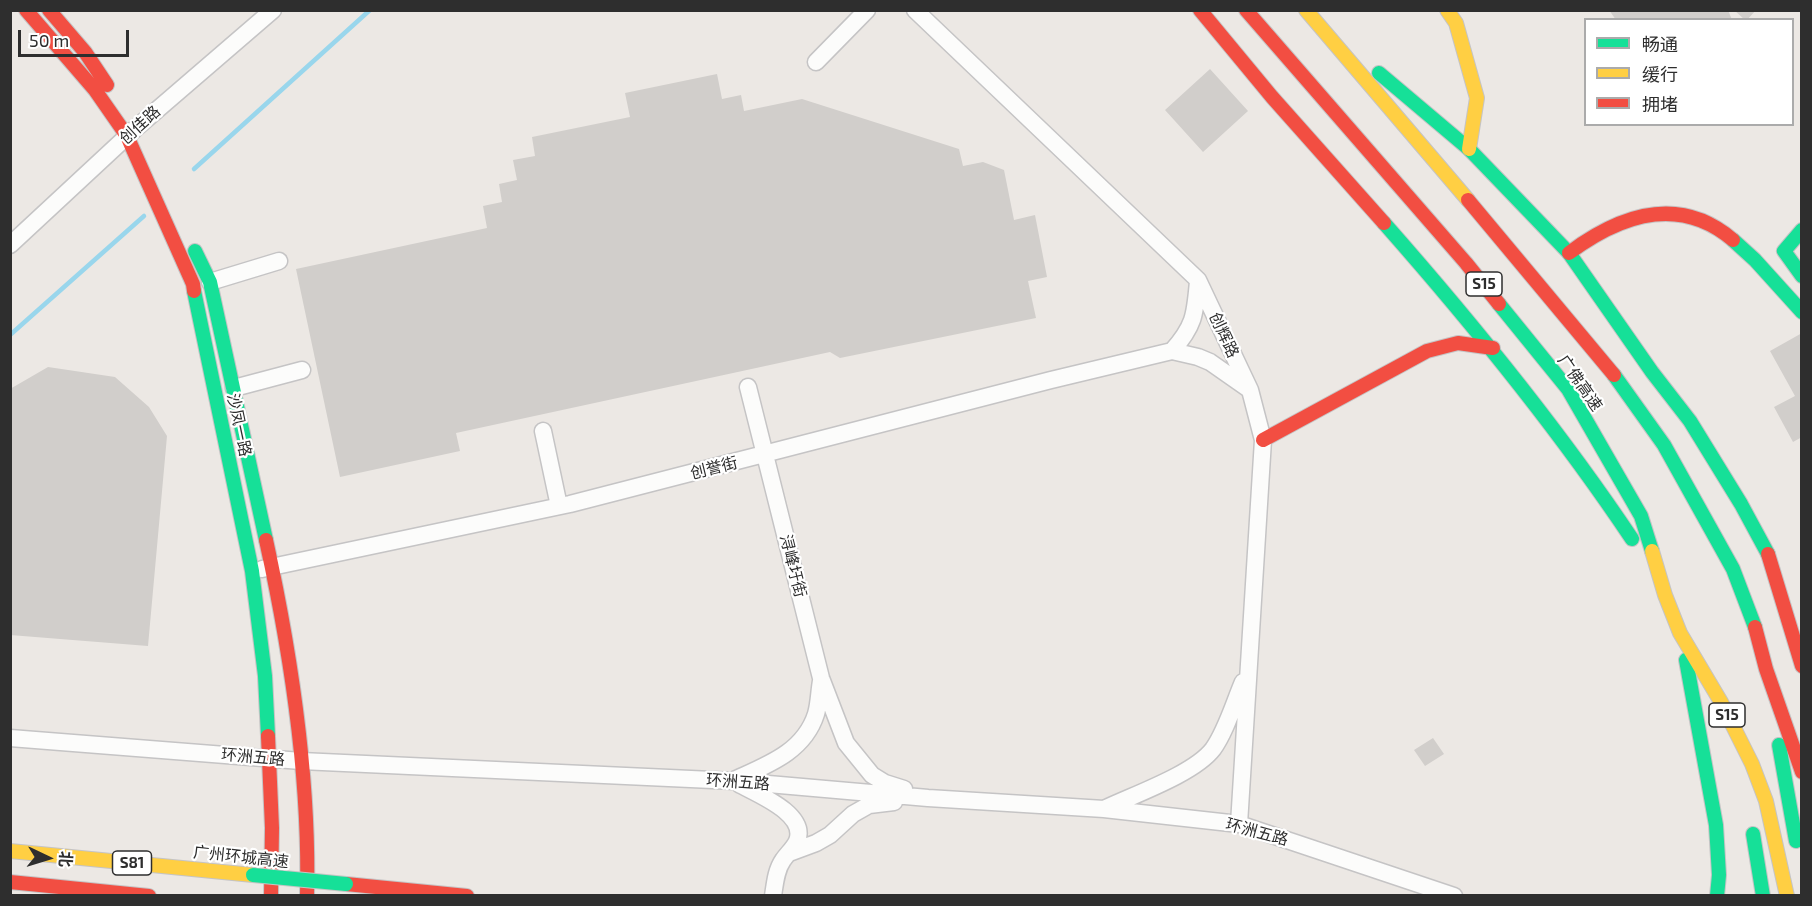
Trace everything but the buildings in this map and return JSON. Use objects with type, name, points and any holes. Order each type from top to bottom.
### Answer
[{"type":"main road","name":"沙凤一路","points":[[27,10],[132,132],[193,284],[252,571],[265,676],[272,828],[271,896]]},
{"type":"main road","name":"沙凤一路","points":[[49,10],[85,52],[166,189]]},
{"type":"main road","points":[[1200,10],[1296,124],[1493,348],[1617,515],[1665,595]]},
{"type":"main road","name":"广佛高速","points":[[1246,10],[1466,262],[1568,389],[1641,516],[1665,595],[1680,633],[1721,702],[1752,764],[1766,801],[1786,896]]},
{"type":"main road","points":[[1447,10],[1456,23],[1477,98],[1469,149]]},
{"type":"main road","points":[[1307,12],[1469,149],[1569,254],[1689,421],[1741,504],[1769,556],[1802,666]]},
{"type":"main road","name":"广佛高速","points":[[1307,12],[1504,242],[1612,373],[1664,445],[1733,569],[1754,623],[1766,669],[1802,772]]},
{"type":"main road","points":[[1569,254],[1590,237],[1613,225],[1643,216],[1676,214],[1700,219],[1719,230],[1741,248],[1802,312]]},
{"type":"main road","points":[[1799,239],[1784,251],[1802,276]]},
{"type":"main road","name":"沙凤一路","points":[[190,241],[210,282],[272,567],[291,670],[301,761],[308,859],[307,896]]},
{"type":"main road","points":[[1263,440],[1426,351],[1458,343],[1493,348]]},
{"type":"main road","points":[[1680,633],[1696,706],[1716,825],[1719,875],[1717,896]]},
{"type":"main road","points":[[1766,669],[1791,820],[1799,854]]},
{"type":"main road","points":[[1721,702],[1735,757]]},
{"type":"main road","points":[[1751,824],[1757,847],[1763,896]]},
{"type":"main road","name":"广州环城高速","points":[[10,851],[467,896]]},
{"type":"main road","name":"S81","points":[[10,882],[149,896]]},
{"type":"street","name":"创佳路","points":[[10,245],[132,132],[273,10]]},
{"type":"street","points":[[816,62],[867,10]]},
{"type":"street","points":[[915,10],[1198,280],[1193,322],[1172,351],[1210,362],[1250,390]]},
{"type":"street","points":[[210,282],[279,261]]},
{"type":"street","name":"创辉路","points":[[1198,280],[1250,390],[1263,440],[1239,824]]},
{"type":"street","name":"创誉街","points":[[252,571],[558,506],[1172,351]]},
{"type":"street","points":[[234,388],[302,370]]},
{"type":"street","name":"浔峰圩街","points":[[748,387],[821,678],[846,743],[872,775],[885,783],[928,798]]},
{"type":"street","points":[[543,431],[558,506]]},
{"type":"street","points":[[1104,809],[1176,776],[1194,766],[1212,751],[1223,732],[1248,670]]},
{"type":"street","points":[[734,781],[776,761],[794,749],[812,723],[816,713],[821,678]]},
{"type":"street","name":"环洲五路","points":[[10,738],[269,759],[734,781],[928,798],[1104,809],[1239,824],[1454,896]]},
{"type":"street","points":[[734,781],[793,817],[798,832],[797,841],[779,866],[773,896]]},
{"type":"street","points":[[789,853],[830,835],[852,814],[869,805],[928,798]]},
{"type":"waterway","points":[[194,169],[370,10]]},
{"type":"waterway","points":[[10,335],[144,216]]},
{"type":"traffic: fast","points":[[1379,73],[1469,149],[1569,253],[1652,372],[1690,421],[1741,504],[1768,554]]},
{"type":"traffic: fast","points":[[1384,223],[1514,377],[1604,497],[1632,539]]},
{"type":"traffic: fast","points":[[1802,230],[1784,251],[1802,276]]},
{"type":"traffic: fast","points":[[1733,240],[1755,260],[1802,312]]},
{"type":"traffic: fast","points":[[195,251],[210,282],[266,540]]},
{"type":"traffic: fast","points":[[194,291],[252,571],[265,676],[268,736]]},
{"type":"traffic: fast","points":[[1499,304],[1568,389],[1641,516],[1652,551]]},
{"type":"traffic: fast","points":[[1614,375],[1664,445],[1733,569],[1755,627]]},
{"type":"traffic: fast","points":[[1686,660],[1716,825],[1719,875],[1717,896]]},
{"type":"traffic: fast","points":[[1779,745],[1796,841]]},
{"type":"traffic: fast","points":[[1753,834],[1763,896]]},
{"type":"traffic: fast","points":[[253,875],[346,884]]},
{"type":"traffic: slow","points":[[1306,10],[1468,200]]},
{"type":"traffic: slow","points":[[1447,10],[1456,23],[1477,98],[1469,149]]},
{"type":"traffic: slow","points":[[1652,551],[1665,595],[1680,633],[1721,702],[1752,764],[1766,801],[1787,896]]},
{"type":"traffic: slow","points":[[10,851],[253,875]]},
{"type":"traffic: jam","points":[[26,10],[95,90],[127,136],[193,284],[194,291]]},
{"type":"traffic: jam","points":[[49,10],[85,52],[107,85]]},
{"type":"traffic: jam","points":[[1200,10],[1272,97],[1384,223]]},
{"type":"traffic: jam","points":[[1246,10],[1499,304]]},
{"type":"traffic: jam","points":[[1468,200],[1614,375]]},
{"type":"traffic: jam","points":[[1569,253],[1609,228],[1650,215],[1671,214],[1692,217],[1713,226],[1733,240]]},
{"type":"traffic: jam","points":[[1263,440],[1427,351],[1458,343],[1493,348]]},
{"type":"traffic: jam","points":[[266,540],[291,672],[297,717],[305,807],[307,896]]},
{"type":"traffic: jam","points":[[1768,554],[1802,666]]},
{"type":"traffic: jam","points":[[1755,627],[1766,669],[1802,772]]},
{"type":"traffic: jam","points":[[268,736],[272,828],[271,896]]},
{"type":"traffic: jam","points":[[10,882],[149,896]]},
{"type":"traffic: jam","points":[[346,884],[467,896]]}]
